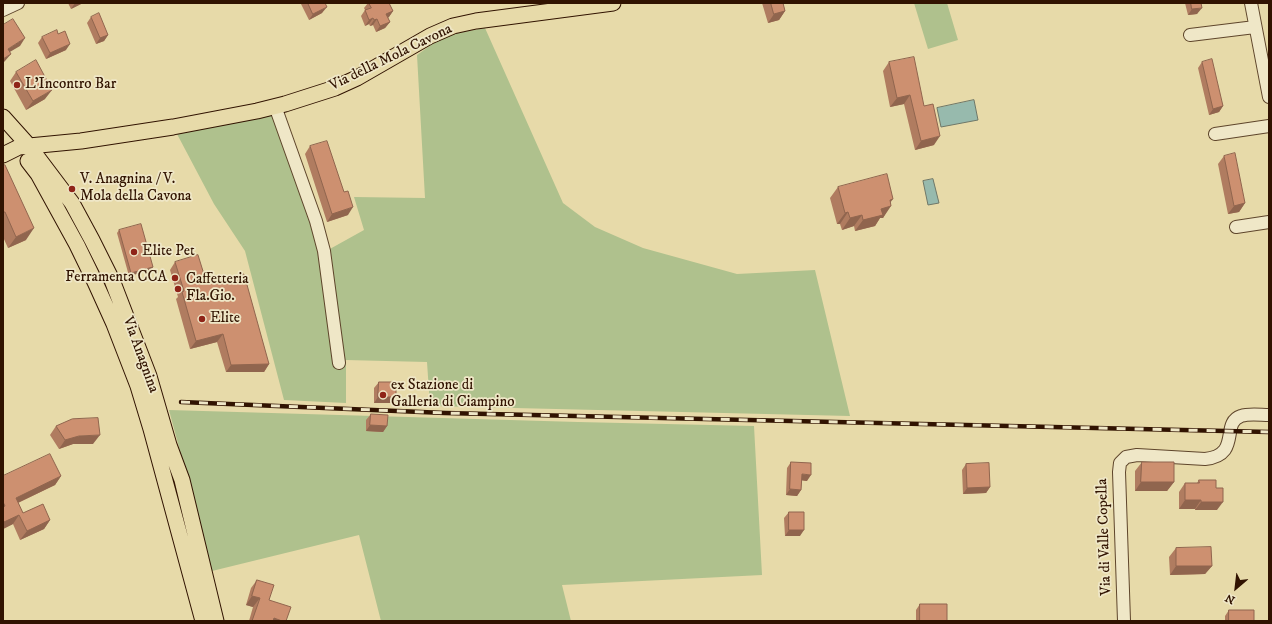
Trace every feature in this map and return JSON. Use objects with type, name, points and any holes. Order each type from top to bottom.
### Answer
[{"type":"main road","name":"Via della Mola Cavona","points":[[24,147],[80,141],[158,129],[275,106],[335,88],[379,67],[430,36],[453,26],[476,21],[613,3]]},
{"type":"main road","name":"Via Anagnina","points":[[3,117],[24,147]]},
{"type":"main road","name":"Via Anagnina","points":[[3,128],[24,147],[61,188],[83,222],[106,267],[204,621]]},
{"type":"main road","points":[[3,155],[24,147]]},
{"type":"main road","name":"Via Anagnina","points":[[120,321],[150,376],[169,445],[182,480],[216,621]]},
{"type":"street","points":[[3,10],[18,3]]},
{"type":"street","points":[[1251,3],[1269,97]]},
{"type":"street","points":[[1190,35],[1255,27]]},
{"type":"street","points":[[275,106],[316,220],[324,251],[339,363]]},
{"type":"street","points":[[1215,134],[1269,126]]},
{"type":"street","points":[[1236,227],[1269,222]]},
{"type":"street","name":"Via di Valle Copella","points":[[1124,621],[1119,472],[1120,463],[1126,458],[1137,455],[1205,459],[1215,458],[1222,454],[1228,445],[1232,424],[1236,418],[1242,415],[1269,415]]},
{"type":"green space","points":[[914,3],[947,3],[958,40],[928,49]]},
{"type":"green space","points":[[485,28],[563,203],[595,227],[643,248],[737,274],[815,270],[850,416],[430,406],[427,362],[346,360],[346,403],[284,400],[245,251],[214,204],[177,134],[271,113],[310,216],[319,255],[364,230],[354,197],[425,198],[417,55],[435,42],[452,34]]},
{"type":"green space","points":[[169,410],[754,426],[762,575],[562,585],[571,621],[381,621],[359,535],[212,571]]},
{"type":"shaded area","points":[[974,100],[978,120],[941,127],[937,108]]},
{"type":"shaded area","points":[[933,179],[939,203],[928,205],[923,181]]},
{"type":"building","points":[[308,3],[325,3],[327,7],[313,14]]},
{"type":"building","points":[[369,3],[389,3],[393,11],[386,14],[390,22],[380,26],[377,19],[374,20],[373,18],[369,20],[365,10],[371,8]]},
{"type":"building","points":[[771,3],[783,3],[785,11],[774,14]]},
{"type":"building","points":[[1191,3],[1201,3],[1202,8],[1192,9]]},
{"type":"building","points":[[99,13],[108,35],[100,38],[91,17]]},
{"type":"building","points":[[13,19],[25,38],[8,49],[11,54],[3,59],[3,25]]},
{"type":"building","points":[[57,30],[58,34],[65,31],[70,44],[50,53],[42,37]]},
{"type":"building","points":[[914,57],[924,106],[933,104],[940,136],[921,141],[910,95],[897,98],[889,62]]},
{"type":"building","points":[[1212,59],[1223,106],[1213,109],[1202,62]]},
{"type":"building","points":[[36,60],[52,90],[33,101],[16,72]]},
{"type":"building","points":[[327,141],[344,192],[348,191],[353,207],[332,214],[310,146]]},
{"type":"building","points":[[1235,153],[1245,203],[1234,206],[1224,156]]},
{"type":"building","points":[[5,165],[34,228],[16,237],[5,212],[3,212],[3,166]]},
{"type":"building","points":[[887,174],[893,199],[890,200],[891,206],[881,209],[883,215],[863,220],[862,215],[850,218],[848,212],[845,213],[838,187]]},
{"type":"building","name":"Elite Pet","points":[[141,224],[153,267],[131,273],[119,230]]},
{"type":"building","points":[[198,255],[207,284],[244,274],[269,364],[231,365],[223,334],[196,341],[182,292],[184,291],[175,262]]},
{"type":"building","points":[[379,382],[396,382],[396,397],[378,397]]},
{"type":"building","points":[[371,414],[388,415],[387,426],[370,425]]},
{"type":"building","points":[[98,418],[100,435],[79,436],[65,440],[56,426],[72,419]]},
{"type":"building","points":[[50,454],[61,476],[16,498],[23,513],[43,504],[50,520],[27,531],[19,515],[4,522],[3,507],[5,506],[3,502],[3,476]]},
{"type":"building","points":[[791,462],[811,463],[811,475],[802,474],[801,490],[790,489]]},
{"type":"building","points":[[1142,462],[1174,462],[1174,482],[1141,482]]},
{"type":"building","points":[[989,463],[990,487],[967,488],[966,464]]},
{"type":"building","points":[[1199,480],[1216,480],[1216,488],[1223,488],[1223,502],[1185,500],[1185,483],[1199,483]]},
{"type":"building","points":[[789,512],[804,512],[804,530],[789,530]]},
{"type":"building","points":[[1211,547],[1212,566],[1176,566],[1176,548]]},
{"type":"building","points":[[257,580],[274,585],[269,600],[291,607],[286,621],[274,618],[273,621],[252,621],[260,598],[252,596]]},
{"type":"building","points":[[920,604],[947,604],[947,621],[920,621]]},
{"type":"building","points":[[1229,610],[1254,610],[1254,621],[1229,621]]},
{"type":"railway","points":[[181,402],[445,413],[1269,432]]},
{"type":"place","name":"L'Incontro Bar","points":[[17,85]]},
{"type":"place","name":"V. Anagnina / V. Mola della Cavona","points":[[72,189]]},
{"type":"place","name":"Elite Pet","points":[[134,252]]},
{"type":"place","name":"Ferramenta CCA","points":[[175,278]]},
{"type":"place","name":"Caffetteria Fla.Gio.","points":[[178,289]]},
{"type":"place","name":"Elite","points":[[202,319]]},
{"type":"place","name":"ex Stazione di Galleria di Ciampino","points":[[383,395]]}]
